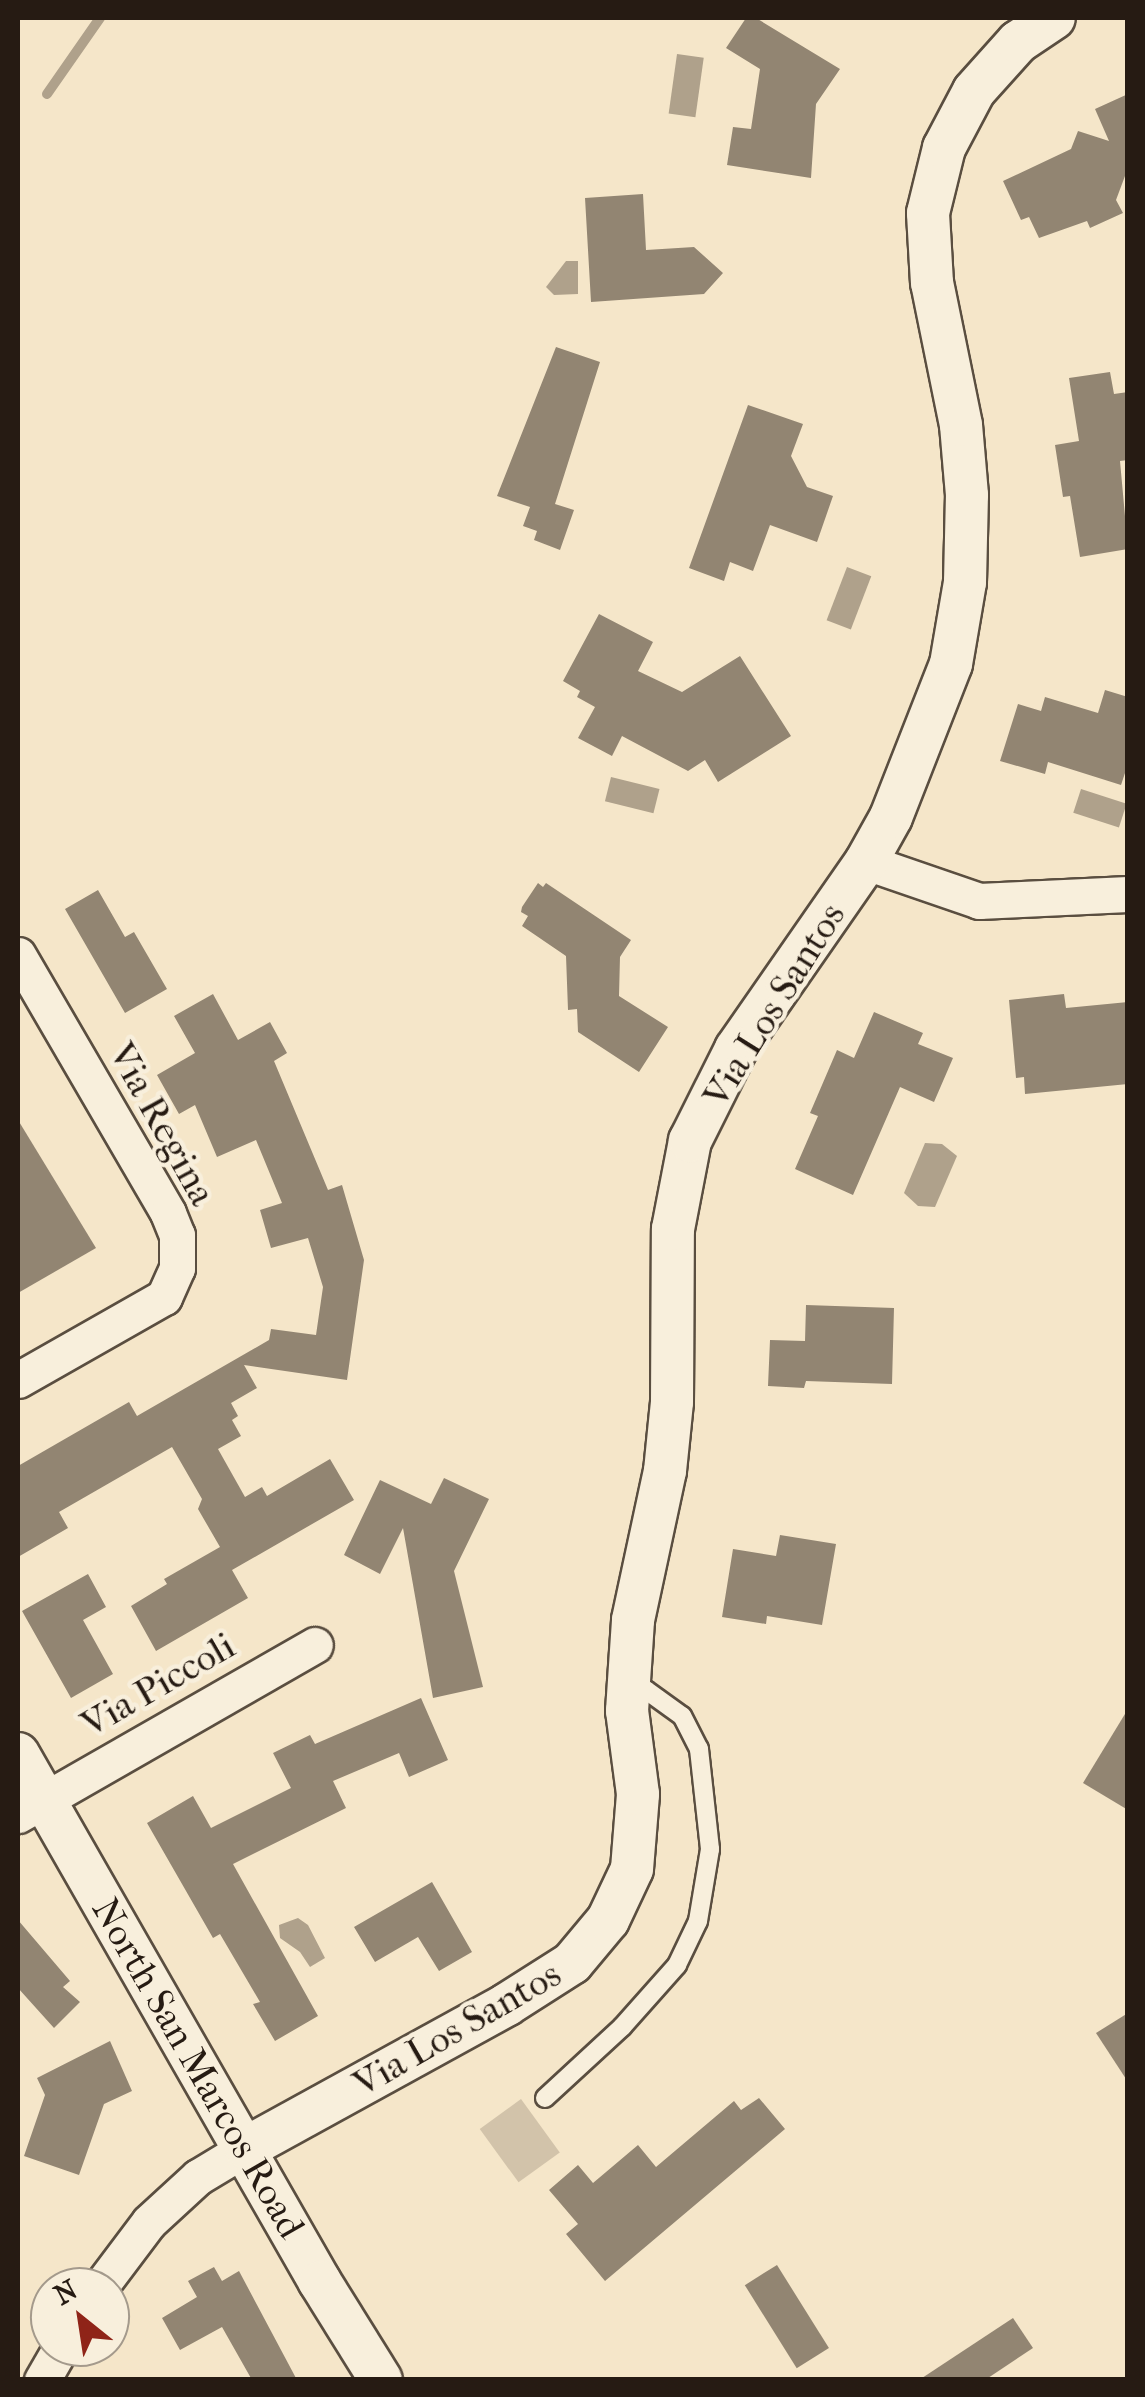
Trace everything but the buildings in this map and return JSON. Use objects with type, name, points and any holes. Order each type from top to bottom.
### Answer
[{"type":"street","name":"Via Los Santos","points":[[246,2148],[506,2004],[572,1963],[608,1920],[632,1869],[638,1794],[629,1690],[633,1620],[666,1471],[672,1402],[673,1229],[690,1141],[736,1050],[866,862],[891,817],[951,664],[965,582],[967,496],[961,426],[932,283],[928,213],[944,148],[974,91],[1018,42],[1054,18]]},
{"type":"street","points":[[866,862],[979,901],[1128,894]]},
{"type":"street","name":"Via Regina","points":[[18,955],[168,1213],[176,1236],[177,1268],[164,1297],[18,1380]]},
{"type":"street","name":"Via Piccoli","points":[[31,1808],[315,1645]]},
{"type":"street","name":"North San Marcos Road","points":[[18,1754],[31,1808],[246,2148],[320,2282],[382,2380]]},
{"type":"street","points":[[115,2267],[149,2222],[198,2177],[246,2148]]},
{"type":"lane","points":[[545,2098],[622,2027],[677,1965],[698,1921],[710,1850],[699,1749],[682,1716],[646,1690],[629,1690]]},
{"type":"shaded area","points":[[677,54],[704,58],[695,117],[669,113]]},
{"type":"shaded area","points":[[566,261],[578,261],[578,294],[554,295],[546,287]]},
{"type":"shaded area","points":[[847,567],[871,576],[851,630],[827,620]]},
{"type":"shaded area","points":[[611,777],[660,789],[653,813],[605,801]]},
{"type":"shaded area","points":[[1081,789],[1127,804],[1119,828],[1073,813]]},
{"type":"shaded area","points":[[925,1143],[942,1144],[957,1156],[935,1207],[918,1206],[904,1193]]},
{"type":"shaded area","points":[[298,1918],[308,1925],[325,1958],[310,1967],[300,1952],[280,1938],[279,1925]]},
{"type":"shaded area","points":[[521,2099],[560,2152],[519,2182],[480,2129]]},
{"type":"waterway","points":[[47,94],[100,18]]}]
